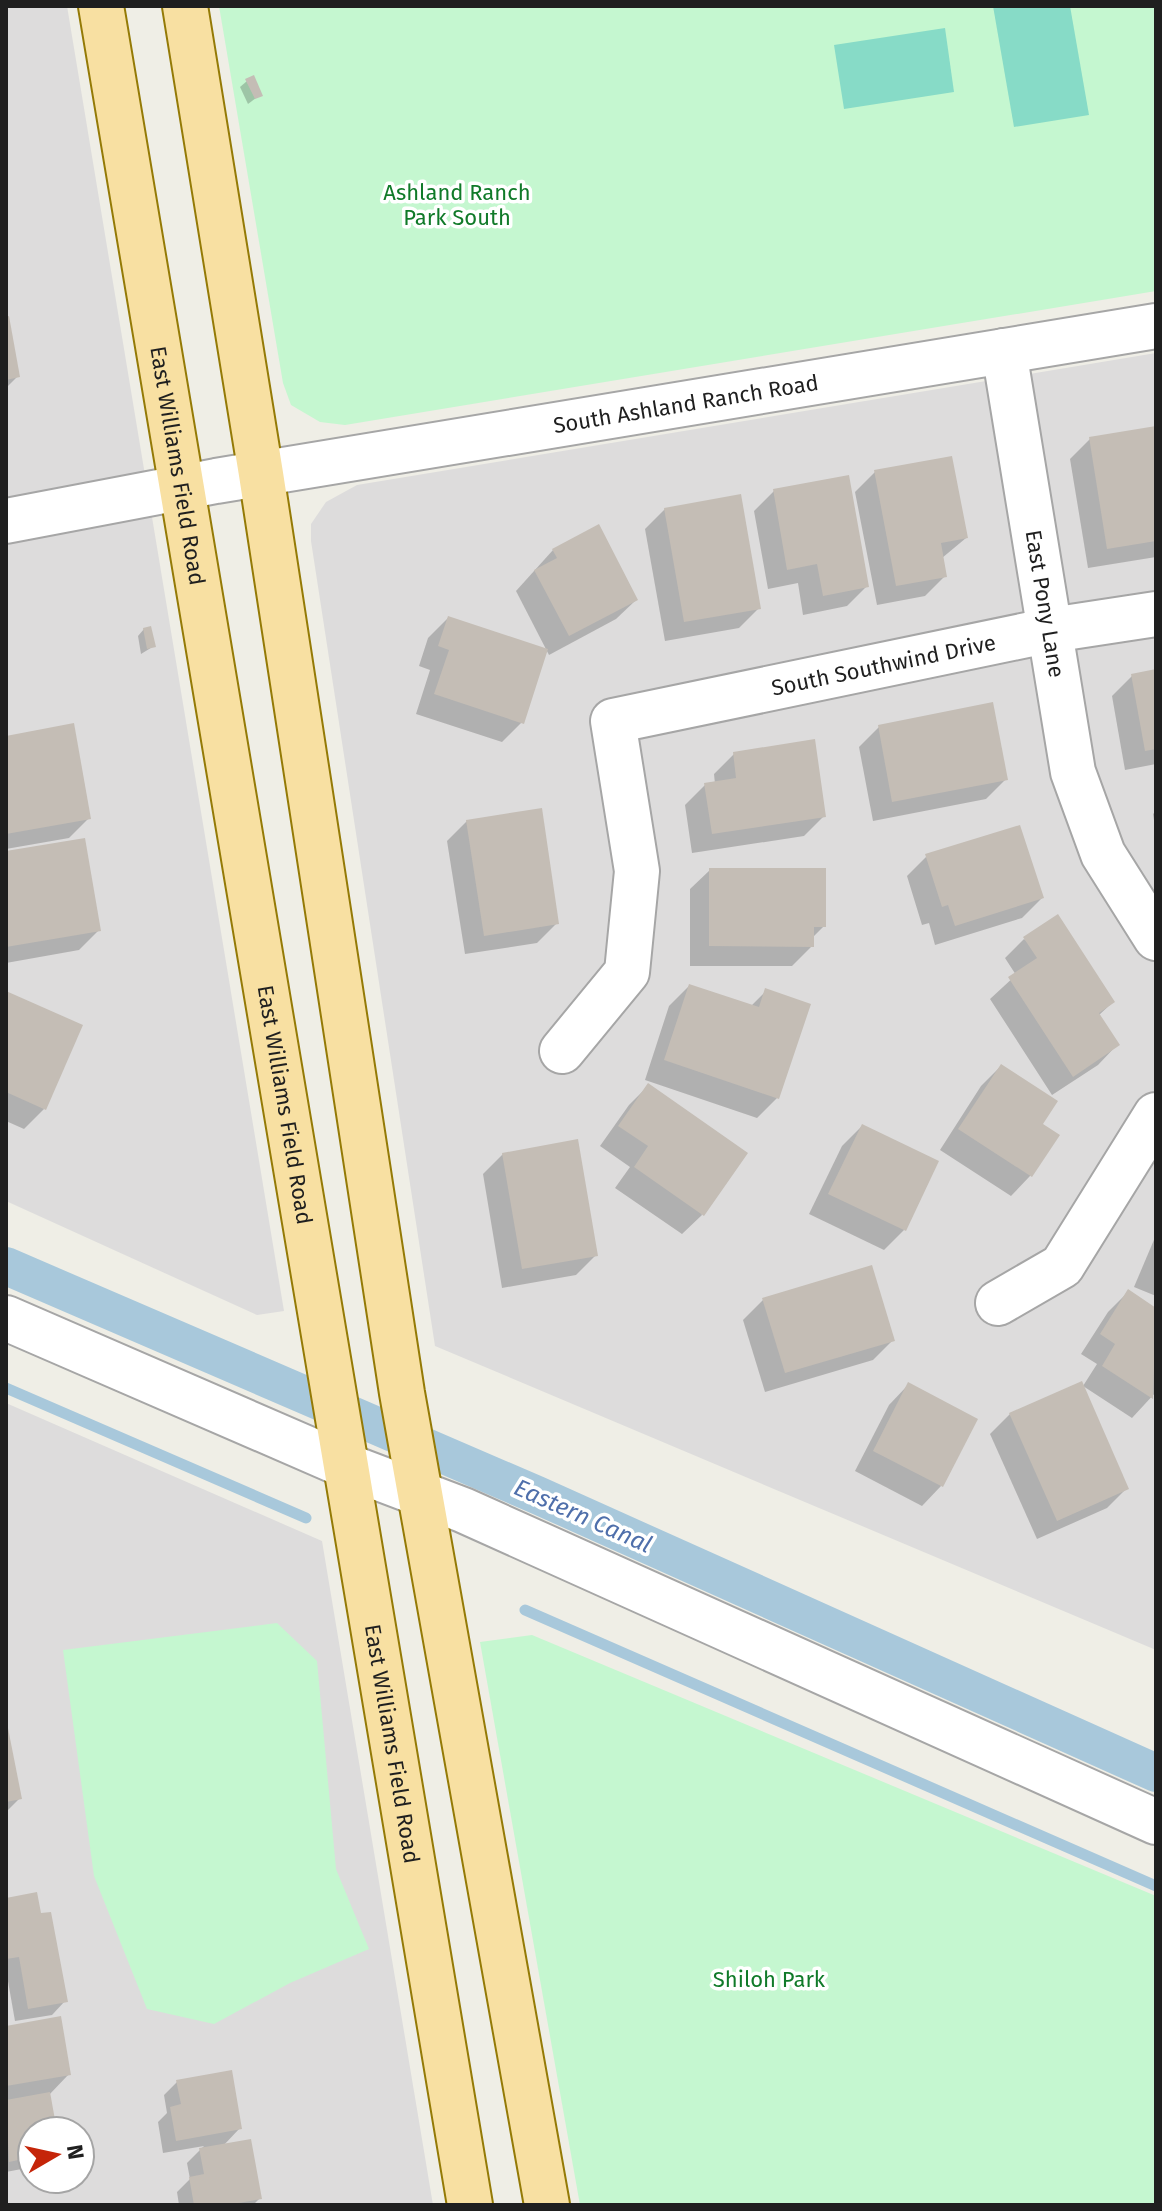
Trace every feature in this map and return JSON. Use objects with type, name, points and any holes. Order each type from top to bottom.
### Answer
[{"type":"main road","name":"East Williams Field Road","points":[[101,6],[198,485],[330,1364],[470,2205]]},
{"type":"main road","points":[[185,6],[261,474],[402,1393],[547,2205]]},
{"type":"street","name":"South Ashland Ranch Road","points":[[6,521],[261,474],[1156,326]]},
{"type":"street","name":"East Pony Lane","points":[[1004,351],[1073,772],[1103,854],[1156,938]]},
{"type":"street","name":"South Southwind Drive","points":[[562,1051],[627,972],[637,871],[613,721],[1051,630],[1156,614]]},
{"type":"street","points":[[998,1303],[1062,1266],[1156,1115]]},
{"type":"street","points":[[6,1318],[347,1466],[419,1493],[1156,1822]]},
{"type":"shaded area","points":[[6,6],[67,6],[284,1311],[257,1315],[6,1201]]},
{"type":"shaded area","points":[[1156,353],[1156,1650],[435,1346],[311,541],[311,524],[326,502],[357,485]]},
{"type":"shaded area","points":[[6,1403],[322,1541],[433,2205],[6,2205]]},
{"type":"green space","name":"Ashland Ranch Park South","points":[[219,6],[1156,6],[1156,291],[345,425],[320,422],[291,405],[283,383]]},
{"type":"green space","points":[[993,6],[1070,6],[1089,115],[1014,127]]},
{"type":"green space","points":[[945,28],[954,92],[844,109],[834,45]]},
{"type":"green space","points":[[277,1623],[317,1661],[336,1869],[369,1949],[290,1983],[214,2024],[147,2009],[94,1876],[63,1650]]},
{"type":"green space","name":"Shiloh Park","points":[[532,1635],[1156,1896],[1156,2205],[580,2205],[480,1642]]},
{"type":"building","points":[[254,75],[263,96],[255,99],[245,79]]},
{"type":"building","points":[[9,316],[20,377],[6,380],[6,317]]},
{"type":"building","points":[[1156,426],[1156,541],[1107,549],[1089,437]]},
{"type":"building","points":[[952,456],[968,538],[941,543],[947,577],[896,586],[874,470]]},
{"type":"building","points":[[849,475],[869,587],[823,596],[817,564],[787,570],[773,489]]},
{"type":"building","points":[[741,494],[761,609],[684,622],[664,508]]},
{"type":"building","points":[[599,524],[638,600],[569,636],[534,570],[557,558],[552,549]]},
{"type":"building","points":[[448,616],[548,649],[524,724],[434,694],[449,650],[438,646]]},
{"type":"building","points":[[151,626],[156,647],[147,649],[143,628]]},
{"type":"building","points":[[1156,669],[1156,749],[1145,751],[1131,674]]},
{"type":"building","points":[[993,702],[1008,780],[892,802],[878,725]]},
{"type":"building","points":[[74,723],[91,819],[6,834],[6,736]]},
{"type":"building","points":[[815,739],[826,817],[712,834],[704,783],[736,778],[733,752]]},
{"type":"building","points":[[542,808],[559,924],[484,936],[466,820]]},
{"type":"building","points":[[1020,825],[1044,898],[955,926],[948,905],[942,907],[925,854]]},
{"type":"building","points":[[85,838],[101,931],[6,947],[6,851]]},
{"type":"building","points":[[709,868],[826,868],[826,927],[814,927],[814,947],[709,946]]},
{"type":"building","points":[[1058,914],[1115,1002],[1099,1013],[1120,1045],[1073,1077],[1008,977],[1037,958],[1023,937]]},
{"type":"building","points":[[689,984],[759,1007],[765,988],[811,1004],[779,1099],[664,1060]]},
{"type":"building","points":[[6,991],[83,1025],[46,1110],[6,1092]]},
{"type":"building","points":[[1001,1064],[1058,1101],[1043,1124],[1060,1135],[1032,1177],[958,1129]]},
{"type":"building","points":[[648,1083],[748,1153],[704,1216],[634,1167],[648,1146],[618,1126]]},
{"type":"building","points":[[862,1124],[939,1161],[906,1231],[828,1194]]},
{"type":"building","points":[[578,1139],[598,1256],[522,1269],[502,1153]]},
{"type":"building","points":[[872,1265],[895,1341],[785,1373],[762,1298]]},
{"type":"building","points":[[1128,1289],[1156,1308],[1153,1399],[1102,1366],[1115,1344],[1100,1334]]},
{"type":"building","points":[[1082,1381],[1129,1489],[1057,1521],[1009,1413]]},
{"type":"building","points":[[908,1382],[978,1419],[943,1487],[873,1451]]},
{"type":"building","points":[[6,1718],[22,1799],[6,1802]]},
{"type":"building","points":[[37,1892],[41,1913],[51,1912],[68,2002],[28,2009],[19,1957],[6,1959],[6,1898]]},
{"type":"building","points":[[61,2016],[71,2075],[6,2086],[6,2026]]},
{"type":"building","points":[[232,2070],[242,2129],[176,2141],[170,2107],[181,2104],[176,2080]]},
{"type":"building","points":[[50,2092],[54,2115],[16,2115],[16,2160],[9,2162],[6,2100]]},
{"type":"building","points":[[251,2139],[262,2199],[227,2205],[194,2205],[189,2177],[204,2174],[199,2148]]},
{"type":"waterway","name":"Eastern Canal","points":[[6,1266],[537,1495],[1156,1773]]},
{"type":"waterway","points":[[6,1388],[306,1518]]},
{"type":"waterway","points":[[525,1610],[1156,1886]]}]
